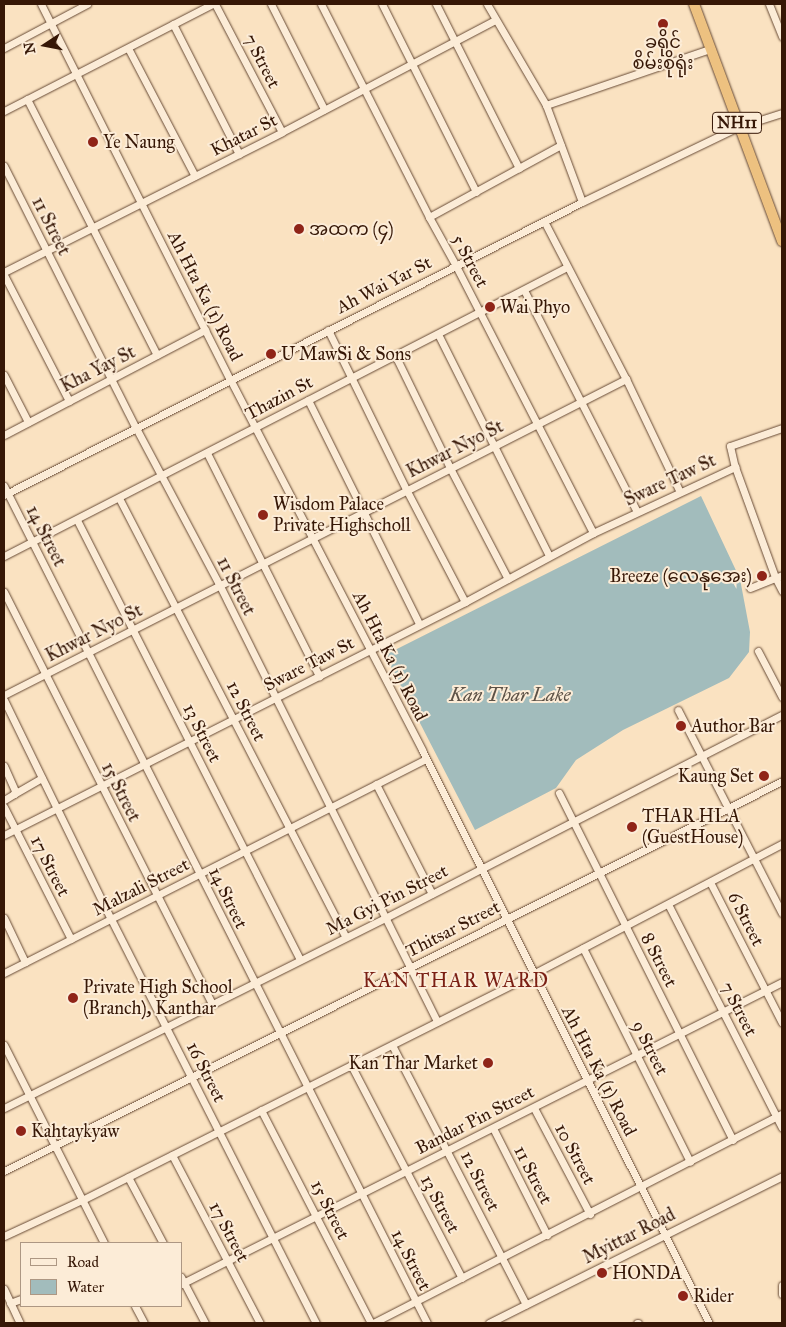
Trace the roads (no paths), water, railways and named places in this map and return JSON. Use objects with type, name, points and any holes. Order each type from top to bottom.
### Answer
[{"type":"highway","name":"NH11","points":[[694,4],[738,127],[782,240]]},
{"type":"street","name":"Ah Hta Ka (1) Road","points":[[41,4],[231,381],[371,650],[708,1323]]},
{"type":"street","points":[[4,48],[87,4]]},
{"type":"street","points":[[4,111],[214,4]]},
{"type":"street","name":"7 Street","points":[[214,4],[282,132]]},
{"type":"street","points":[[271,4],[324,109]]},
{"type":"street","name":"5 Street","points":[[321,4],[593,533]]},
{"type":"street","points":[[382,4],[476,192]]},
{"type":"street","points":[[436,4],[519,168]]},
{"type":"street","points":[[487,4],[546,105],[582,202]]},
{"type":"street","points":[[769,4],[782,38]]},
{"type":"street","name":"Khatar St","points":[[4,274],[282,132],[495,20]]},
{"type":"street","points":[[173,24],[239,154]]},
{"type":"street","points":[[128,48],[195,176]]},
{"type":"street","points":[[546,105],[710,49]]},
{"type":"street","points":[[27,99],[157,355]]},
{"type":"street","name":"Ah Wai Yar St","points":[[5,491],[231,381],[582,202],[738,127],[782,113]]},
{"type":"street","points":[[429,217],[561,145]]},
{"type":"street","name":"11 Street","points":[[4,166],[136,428],[219,584],[437,1022]]},
{"type":"street","points":[[544,221],[626,379],[680,492]]},
{"type":"street","name":"Thazin St","points":[[4,556],[568,267]]},
{"type":"street","points":[[4,274],[69,401]]},
{"type":"street","points":[[524,290],[637,512]]},
{"type":"street","name":"Kha Yay St","points":[[4,434],[205,330]]},
{"type":"street","points":[[328,330],[407,491],[465,602]]},
{"type":"street","points":[[438,334],[549,556]]},
{"type":"street","points":[[396,355],[450,468],[508,579]]},
{"type":"street","points":[[4,375],[28,422]]},
{"type":"street","name":"Khwar Nyo St","points":[[4,695],[89,653],[219,584],[407,491],[626,379]]},
{"type":"street","points":[[308,400],[419,624]]},
{"type":"street","points":[[782,437],[781,428],[730,446],[735,467],[778,576],[782,591]]},
{"type":"street","points":[[206,453],[319,676]]},
{"type":"street","name":"Sware Taw St","points":[[4,835],[465,602],[593,533],[735,467]]},
{"type":"street","name":"14 Street","points":[[5,491],[89,653],[279,1034],[427,1323]]},
{"type":"street","name":"12 Street","points":[[119,498],[346,937]]},
{"type":"street","name":"13 Street","points":[[77,520],[300,960]]},
{"type":"street","points":[[750,588],[778,576]]},
{"type":"street","name":"15 Street","points":[[4,592],[212,1004]]},
{"type":"street","points":[[758,651],[782,697]]},
{"type":"street","name":"16 Street","points":[[4,700],[111,919],[316,1323]]},
{"type":"street","points":[[678,710],[730,808],[782,913]]},
{"type":"street","name":"Ma Gyi Pin Street","points":[[4,1108],[385,918],[782,715]]},
{"type":"street","name":"Malzali Street","points":[[4,973],[426,759]]},
{"type":"street","points":[[4,766],[14,788],[14,794]]},
{"type":"street","points":[[4,800],[42,778]]},
{"type":"street","name":"Thitsar Street","points":[[4,1172],[782,782]]},
{"type":"street","points":[[376,784],[432,894]]},
{"type":"street","name":"8 Street","points":[[559,793],[733,1140]]},
{"type":"street","name":"17 Street","points":[[4,807],[71,939]]},
{"type":"street","points":[[4,1236],[82,1200],[533,974],[782,844]]},
{"type":"street","name":"6 Street","points":[[710,882],[782,1023]]},
{"type":"street","name":"7 Street","points":[[668,904],[779,1116],[782,1128]]},
{"type":"street","points":[[4,918],[26,962]]},
{"type":"street","name":"9 Street","points":[[583,948],[690,1162]]},
{"type":"street","name":"Bandar Pin Street","points":[[182,1281],[228,1261],[361,1195],[782,982]]},
{"type":"street","points":[[4,1045],[103,1242]]},
{"type":"street","name":"12 Street","points":[[392,1045],[526,1305]]},
{"type":"street","name":"13 Street","points":[[351,1065],[462,1278]]},
{"type":"street","name":"10 Street","points":[[534,1108],[590,1214]]},
{"type":"street","name":"15 Street","points":[[261,1110],[372,1323]]},
{"type":"street","points":[[372,1323],[590,1214],[779,1116]]},
{"type":"street","name":"11 Street","points":[[493,1128],[547,1235]]},
{"type":"street","name":"17 Street","points":[[172,1155],[260,1323]]},
{"type":"street","name":"Myittar Road","points":[[489,1323],[782,1176]]},
{"type":"street","points":[[128,1177],[162,1242]]},
{"type":"street","points":[[182,1281],[205,1323]]},
{"type":"street","points":[[782,1285],[782,1294]]},
{"type":"street","points":[[4,1289],[20,1323]]},
{"type":"street","points":[[10,1303],[20,1300]]},
{"type":"street","points":[[136,1307],[144,1323]]},
{"type":"water","name":"Kan Thar Lake","points":[[701,496],[740,579],[750,632],[749,652],[729,678],[623,730],[576,760],[556,788],[475,830],[385,655]]},
{"type":"place","name":"ခရိုင် စိမ်းစိုရုံး","points":[[663,24]]},
{"type":"place","name":"Ye Naung","points":[[93,142]]},
{"type":"place","name":"အထက (၄)","points":[[299,229]]},
{"type":"place","name":"Wai Phyo","points":[[490,307]]},
{"type":"place","name":"U MawSi & Sons","points":[[271,354]]},
{"type":"place","name":"Wisdom Palace Private Highscholl","points":[[263,515]]},
{"type":"place","name":"Breeze (လေနုအေး)","points":[[762,576]]},
{"type":"place","name":"Author Bar","points":[[681,726]]},
{"type":"place","name":"Kaung Set","points":[[764,776]]},
{"type":"place","name":"THAR HLA (GuestHouse)","points":[[632,827]]},
{"type":"place","name":"Private High School (Branch), Kanthar","points":[[73,998]]},
{"type":"place","name":"Kan Thar Market","points":[[488,1063]]},
{"type":"place","name":"Kahtaykyaw","points":[[21,1131]]},
{"type":"place","name":"HONDA","points":[[602,1273]]},
{"type":"place","name":"Rider","points":[[683,1296]]},
{"type":"district","name":"KAN THAR WARD","points":[[456,980]]}]
